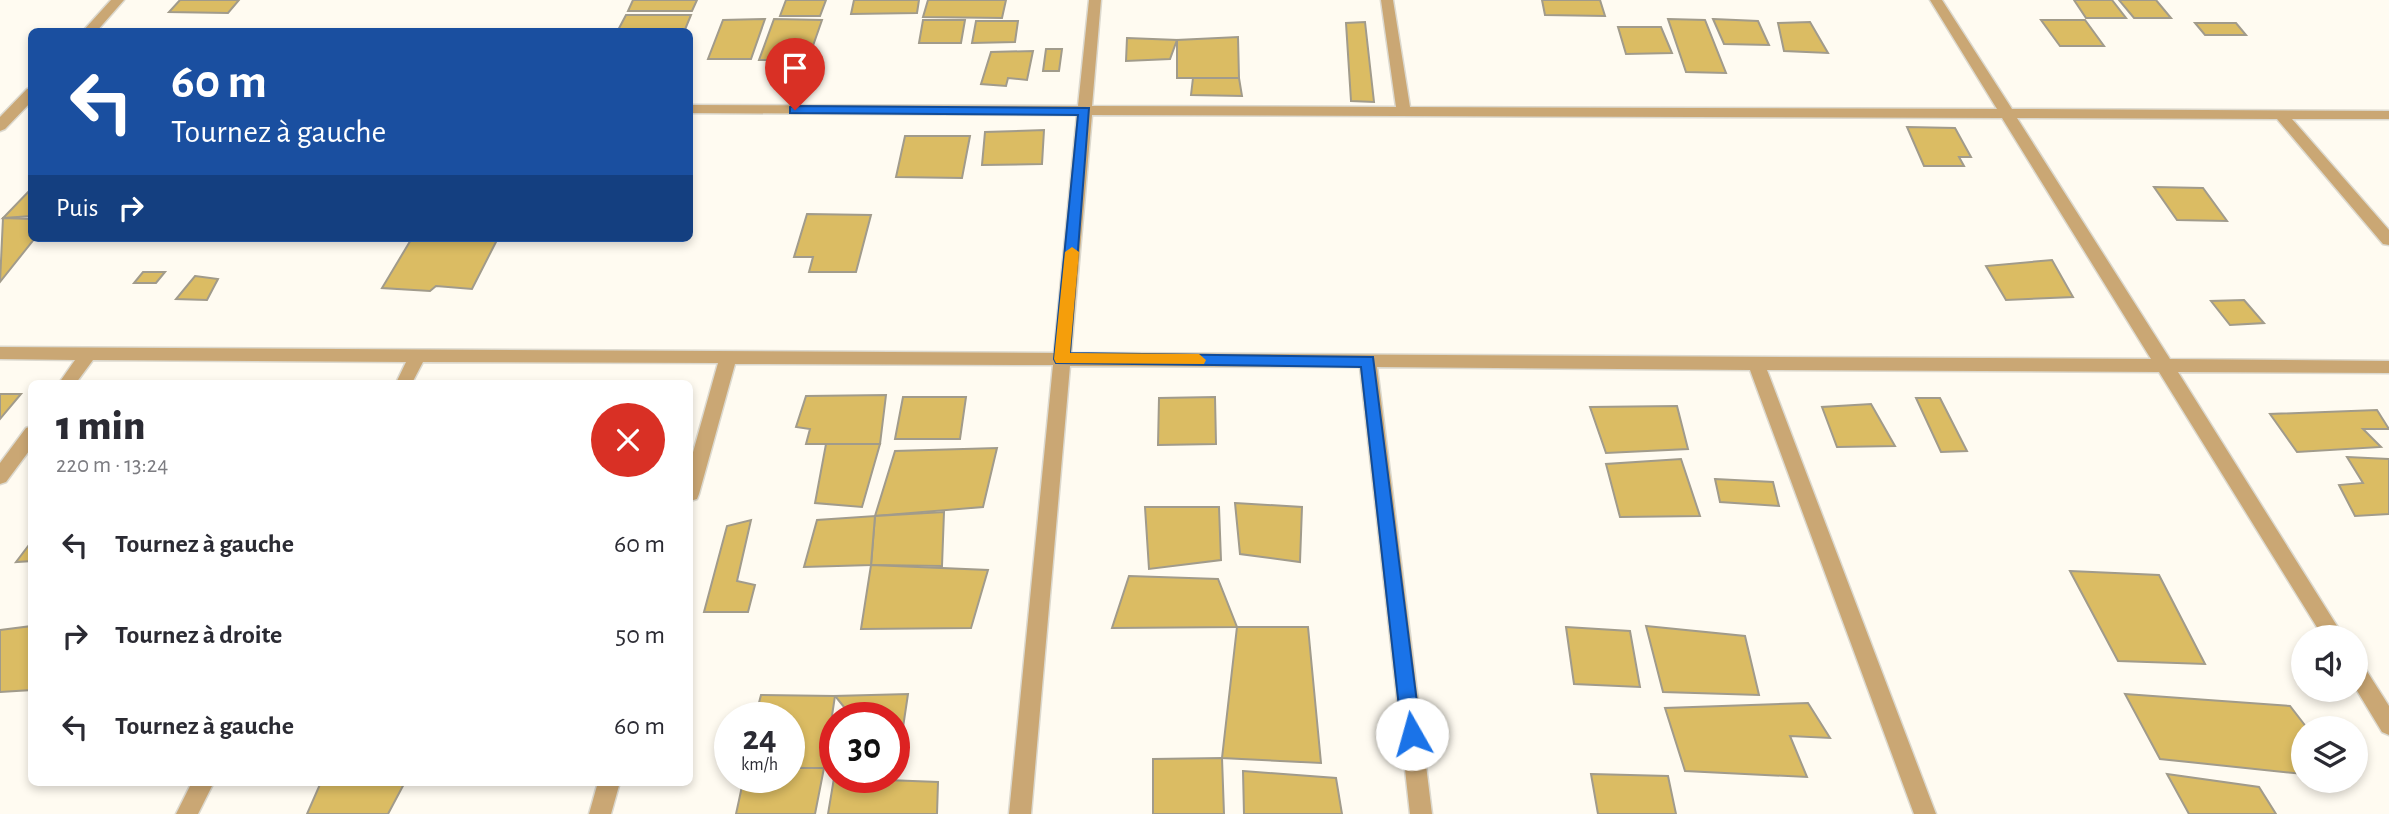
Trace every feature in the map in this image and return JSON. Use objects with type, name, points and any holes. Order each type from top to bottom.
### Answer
[{"type":"street","points":[[92,28],[118,0]]},
{"type":"street","points":[[1020,814],[1095,0]]},
{"type":"street","points":[[1387,0],[1404,112]]},
{"type":"street","points":[[1936,0],[2327,625]]},
{"type":"street","points":[[0,126],[25,107]]},
{"type":"street","points":[[693,109],[2389,115]]},
{"type":"street","points":[[2281,115],[2389,240]]},
{"type":"street","points":[[0,353],[2389,367]]},
{"type":"street","points":[[69,380],[89,353]]},
{"type":"street","points":[[406,380],[418,355]]},
{"type":"street","points":[[693,483],[728,357]]},
{"type":"street","points":[[1368,361],[1421,814]]},
{"type":"street","points":[[1756,363],[1925,814]]},
{"type":"street","points":[[0,477],[28,438]]},
{"type":"street","points":[[2368,691],[2389,725]]},
{"type":"street","points":[[187,814],[201,786]]},
{"type":"street","points":[[600,814],[608,786]]},
{"type":"building","points":[[180,0],[239,0],[228,13],[169,12]]},
{"type":"building","points":[[633,0],[697,0],[692,11],[628,11]]},
{"type":"building","points":[[786,0],[826,0],[820,16],[780,16]]},
{"type":"building","points":[[854,0],[919,0],[917,13],[851,14]]},
{"type":"building","points":[[928,0],[1006,0],[1002,18],[923,17]]},
{"type":"building","points":[[1542,0],[1600,0],[1605,16],[1545,15]]},
{"type":"building","points":[[2074,0],[2112,0],[2126,18],[2086,18]]},
{"type":"building","points":[[2119,0],[2156,0],[2171,18],[2134,18]]},
{"type":"building","points":[[626,15],[691,15],[686,28],[619,28]]},
{"type":"building","points":[[765,19],[751,59],[708,59],[723,20]]},
{"type":"building","points":[[774,19],[822,20],[808,60],[759,60]]},
{"type":"building","points":[[1668,19],[1705,20],[1726,73],[1686,72]]},
{"type":"building","points":[[1713,19],[1758,21],[1769,45],[1724,44]]},
{"type":"building","points":[[923,20],[965,20],[961,43],[919,43]]},
{"type":"building","points":[[2041,20],[2085,20],[2104,46],[2060,46]]},
{"type":"building","points":[[976,21],[1018,21],[1015,42],[972,43]]},
{"type":"building","points":[[1365,22],[1374,102],[1351,101],[1346,23]]},
{"type":"building","points":[[1810,22],[1828,53],[1784,51],[1778,23]]},
{"type":"building","points":[[2195,23],[2236,23],[2246,35],[2205,35]]},
{"type":"building","points":[[1618,27],[1661,27],[1672,53],[1626,54]]},
{"type":"building","points":[[1238,37],[1239,78],[1177,78],[1177,40]]},
{"type":"building","points":[[1127,38],[1177,40],[1170,59],[1126,61]]},
{"type":"building","points":[[1046,49],[1062,49],[1059,71],[1043,71]]},
{"type":"building","points":[[1033,51],[1027,80],[1008,78],[1006,86],[981,84],[991,52]]},
{"type":"building","points":[[1193,78],[1239,78],[1242,96],[1191,95]]},
{"type":"building","points":[[1907,127],[1955,128],[1971,157],[1959,157],[1964,166],[1924,166]]},
{"type":"building","points":[[1044,130],[1042,164],[982,165],[985,132]]},
{"type":"building","points":[[905,136],[970,136],[962,178],[896,177]]},
{"type":"building","points":[[2154,187],[2203,188],[2227,221],[2177,220]]},
{"type":"building","points":[[28,192],[28,216],[3,218]]},
{"type":"building","points":[[807,214],[871,215],[856,272],[809,272],[813,257],[794,257]]},
{"type":"building","points":[[3,218],[28,219],[28,242],[32,242],[0,282]]},
{"type":"building","points":[[410,242],[496,242],[472,289],[436,286],[430,291],[382,288]]},
{"type":"building","points":[[2052,260],[2073,297],[2006,300],[1986,266]]},
{"type":"building","points":[[143,272],[165,272],[156,283],[134,283]]},
{"type":"building","points":[[195,276],[218,279],[207,300],[176,299]]},
{"type":"building","points":[[2244,300],[2264,323],[2230,325],[2211,301]]},
{"type":"building","points":[[0,394],[21,394],[0,419]]},
{"type":"building","points":[[886,395],[880,444],[806,444],[810,429],[796,427],[806,396]]},
{"type":"building","points":[[903,397],[966,397],[960,439],[895,439]]},
{"type":"building","points":[[1215,397],[1216,444],[1158,445],[1159,398]]},
{"type":"building","points":[[1916,398],[1940,398],[1967,451],[1941,452]]},
{"type":"building","points":[[1871,404],[1895,446],[1837,447],[1822,407]]},
{"type":"building","points":[[1677,406],[1688,449],[1606,453],[1590,407]]},
{"type":"building","points":[[2377,410],[2389,429],[2363,429],[2381,447],[2297,452],[2270,414]]},
{"type":"building","points":[[826,444],[880,444],[862,507],[815,503]]},
{"type":"building","points":[[997,448],[983,507],[875,516],[895,451]]},
{"type":"building","points":[[2347,457],[2389,459],[2389,514],[2355,516],[2339,485],[2363,483]]},
{"type":"building","points":[[1681,459],[1700,516],[1620,517],[1606,464]]},
{"type":"building","points":[[1715,479],[1773,482],[1779,506],[1720,502]]},
{"type":"building","points":[[1235,503],[1302,507],[1300,562],[1240,554]]},
{"type":"building","points":[[1145,507],[1219,507],[1221,560],[1149,569]]},
{"type":"building","points":[[944,512],[942,566],[871,565],[875,516]]},
{"type":"building","points":[[875,516],[871,565],[804,567],[817,520]]},
{"type":"building","points":[[751,520],[737,581],[755,585],[748,612],[704,612],[727,526]]},
{"type":"building","points":[[28,546],[28,561],[16,562]]},
{"type":"building","points":[[871,565],[988,570],[971,628],[861,629]]},
{"type":"building","points":[[2070,571],[2159,575],[2205,664],[2118,661]]},
{"type":"building","points":[[1129,576],[1218,579],[1237,627],[1112,628]]},
{"type":"building","points":[[28,626],[28,690],[0,692],[0,630]]},
{"type":"building","points":[[1646,626],[1745,636],[1759,695],[1663,692]]},
{"type":"building","points":[[1237,627],[1308,627],[1321,763],[1222,758]]},
{"type":"building","points":[[1566,627],[1630,631],[1640,687],[1574,684]]},
{"type":"building","points":[[908,694],[907,702],[840,702],[835,696]]},
{"type":"building","points":[[2125,694],[2290,706],[2298,716],[2291,716],[2291,773],[2160,759]]},
{"type":"building","points":[[761,695],[835,696],[834,702],[819,702],[819,768],[805,768],[805,702],[759,702]]},
{"type":"building","points":[[1808,703],[1830,738],[1790,736],[1807,777],[1685,771],[1665,708]]},
{"type":"building","points":[[1222,758],[1224,814],[1153,814],[1153,759]]},
{"type":"building","points":[[805,768],[819,768],[819,793],[815,814],[736,814],[741,793],[805,793]]},
{"type":"building","points":[[1243,771],[1336,778],[1342,814],[1244,814]]},
{"type":"building","points":[[1591,774],[1668,776],[1676,814],[1598,814]]},
{"type":"building","points":[[2167,774],[2259,787],[2276,814],[2189,814]]},
{"type":"building","points":[[910,781],[938,782],[937,814],[828,814],[832,793],[910,793]]},
{"type":"building","points":[[319,786],[403,786],[388,814],[307,814]]},
{"type":"slow traffic","points":[[1072,252],[1062,359],[1199,360]]},
{"type":"route","points":[[795,110],[1085,111],[1062,359],[1368,361],[1412,734]]}]
